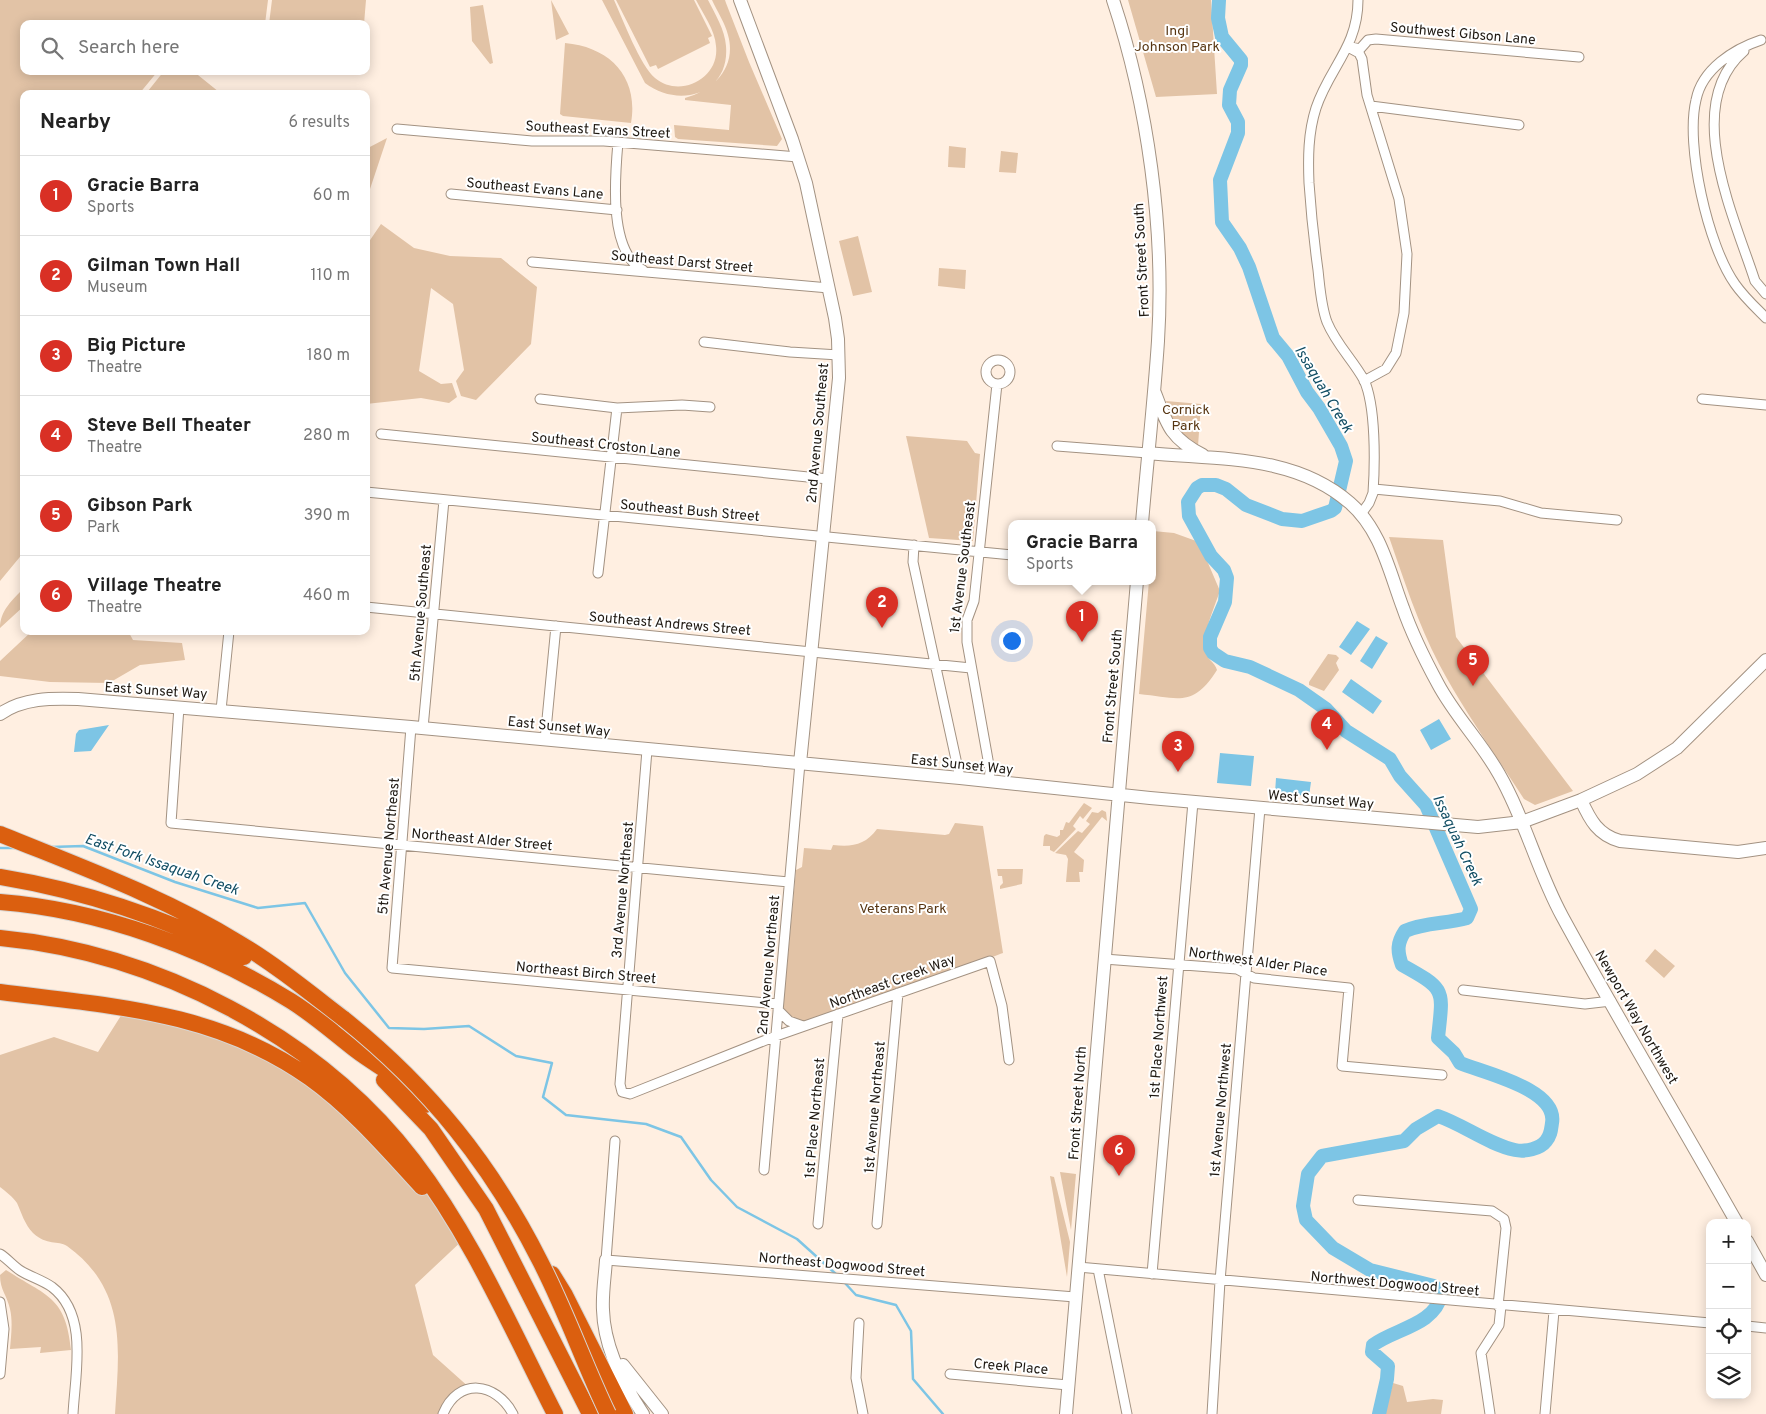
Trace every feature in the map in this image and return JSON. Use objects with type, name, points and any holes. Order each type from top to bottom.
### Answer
[{"type":"highway","points":[[0,834],[136,890],[182,911],[239,943],[344,1019],[410,1076],[454,1125],[486,1167],[511,1208],[544,1268],[608,1414]]},
{"type":"highway","points":[[0,877],[102,900],[218,944],[291,981]]},
{"type":"highway","points":[[0,902],[81,915],[154,936],[188,949],[250,978],[292,1002],[359,1053],[398,1078],[435,1114],[466,1150],[500,1196],[566,1295],[625,1414]]},
{"type":"highway","points":[[0,938],[74,950],[149,972],[216,1001],[277,1036],[328,1075],[393,1136],[438,1195],[465,1238],[555,1414]]},
{"type":"highway","points":[[0,992],[134,1009],[178,1018],[210,1027],[249,1043],[287,1064],[336,1098],[422,1186],[465,1238]]},
{"type":"highway","points":[[0,998],[146,1018],[218,1036],[265,1057],[291,1072],[353,1116]]},
{"type":"highway","points":[[359,1053],[431,1129],[486,1209],[590,1414]]},
{"type":"street","name":"2nd Avenue Southeast","points":[[740,0],[798,156],[814,216],[829,288],[839,355],[837,396],[800,763]]},
{"type":"street","name":"Front Street South","points":[[1113,0],[1138,96],[1155,211],[1159,316],[1142,520]]},
{"type":"street","points":[[1358,0],[1354,30],[1348,47],[1324,89],[1316,108],[1308,144],[1312,221],[1324,311],[1332,332],[1364,381],[1371,409],[1374,489],[1371,500],[1361,514]]},
{"type":"street","name":"Southwest Gibson Lane","points":[[1348,47],[1360,49],[1368,40],[1376,39],[1579,57]]},
{"type":"street","points":[[1763,39],[1744,51],[1729,66],[1716,107],[1714,134],[1720,174],[1755,280],[1766,294]]},
{"type":"street","points":[[1763,39],[1742,46],[1721,61],[1702,84],[1696,99],[1693,128],[1701,190],[1722,262],[1734,283],[1766,318]]},
{"type":"street","points":[[1348,47],[1361,55],[1371,106],[1400,206],[1407,274],[1400,336],[1392,363],[1379,374],[1364,381]]},
{"type":"street","points":[[1371,106],[1519,125]]},
{"type":"street","name":"Southeast Evans Street","points":[[397,129],[546,142],[618,142],[798,156]]},
{"type":"street","points":[[618,142],[617,210],[624,252],[638,267],[653,272]]},
{"type":"street","name":"Southeast Evans Lane","points":[[451,194],[617,210]]},
{"type":"street","name":"Southeast Darst Street","points":[[532,262],[829,288]]},
{"type":"street","points":[[704,342],[790,352],[839,355]]},
{"type":"street","name":"1st Avenue Southeast","points":[[989,781],[990,772],[970,668],[966,629],[974,606],[996,384]]},
{"type":"street","points":[[1154,391],[1174,436],[1184,446],[1210,459]]},
{"type":"street","points":[[1702,399],[1766,405]]},
{"type":"street","points":[[540,400],[617,408],[682,405],[710,407]]},
{"type":"street","points":[[598,573],[617,408]]},
{"type":"street","name":"Southeast Croston Lane","points":[[381,434],[611,459],[828,479]]},
{"type":"street","points":[[1057,446],[1148,453]]},
{"type":"street","name":"Newport Way Northwest","points":[[1148,453],[1269,464],[1310,476],[1347,500],[1361,514],[1384,553],[1404,610],[1438,684],[1463,725],[1498,772],[1522,822],[1558,907],[1735,1219]]},
{"type":"street","points":[[1374,489],[1500,500],[1541,513],[1617,520]]},
{"type":"street","name":"Southeast Bush Street","points":[[370,492],[1008,555]]},
{"type":"street","name":"5th Avenue Southeast","points":[[417,727],[434,614],[444,500]]},
{"type":"street","points":[[914,546],[913,562],[960,778]]},
{"type":"street","name":"Front Street South","points":[[1118,795],[1137,585]]},
{"type":"street","name":"Southeast Andrews Street","points":[[370,607],[811,650],[970,668]]},
{"type":"street","points":[[545,740],[556,626]]},
{"type":"street","points":[[221,710],[229,635]]},
{"type":"street","name":"West Sunset Way","points":[[1118,795],[1446,825],[1478,827],[1522,822],[1581,800],[1637,774],[1668,756],[1766,660]]},
{"type":"street","name":"East Sunset Way","points":[[0,714],[19,704],[49,698],[221,710],[960,778],[1118,795]]},
{"type":"street","name":"Northeast Alder Street","points":[[179,707],[171,823],[790,882]]},
{"type":"street","name":"5th Avenue Northeast","points":[[392,968],[402,846],[417,727]]},
{"type":"street","name":"3rd Avenue Northeast","points":[[622,1092],[620,1084],[647,750]]},
{"type":"street","name":"2nd Avenue Northeast","points":[[764,1170],[800,763]]},
{"type":"street","name":"Front Street North","points":[[1066,1414],[1118,795]]},
{"type":"street","points":[[1581,800],[1596,829],[1620,841],[1738,852],[1766,848]]},
{"type":"street","name":"1st Place Northwest","points":[[1152,1274],[1193,802]]},
{"type":"street","name":"1st Avenue Northwest","points":[[1212,1414],[1220,1281],[1260,808]]},
{"type":"street","name":"Northwest Alder Place","points":[[1104,959],[1237,969],[1254,978],[1349,988],[1342,1066],[1442,1075]]},
{"type":"street","name":"Northeast Creek Way","points":[[622,1092],[630,1094],[803,1026],[990,961],[1002,1006],[1009,1060]]},
{"type":"street","name":"Northeast Birch Street","points":[[392,968],[778,1006]]},
{"type":"street","points":[[1462,990],[1585,1004],[1611,1001]]},
{"type":"street","name":"1st Avenue Northeast","points":[[877,1224],[898,993]]},
{"type":"street","points":[[778,1006],[789,1021],[803,1026]]},
{"type":"street","name":"1st Place Northeast","points":[[818,1224],[838,1014]]},
{"type":"street","points":[[615,1141],[602,1310],[618,1370],[643,1414]]},
{"type":"street","points":[[1358,1200],[1492,1211],[1504,1219],[1506,1228],[1499,1325],[1481,1353],[1490,1414]]},
{"type":"street","points":[[1751,1248],[1766,1274]]},
{"type":"street","points":[[0,1254],[21,1271],[53,1288],[68,1306],[75,1324],[77,1343],[73,1414]]},
{"type":"street","name":"Northeast Dogwood Street","points":[[606,1260],[824,1276],[1075,1298]]},
{"type":"street","name":"Northwest Dogwood Street","points":[[1078,1267],[1554,1311],[1706,1323]]},
{"type":"street","points":[[1098,1269],[1127,1414]]},
{"type":"street","points":[[0,1302],[4,1329],[0,1374]]},
{"type":"street","points":[[1545,1414],[1554,1311]]},
{"type":"street","points":[[859,1323],[856,1378],[863,1414]]},
{"type":"street","points":[[1751,1326],[1766,1328]]},
{"type":"street","points":[[610,1344],[630,1377],[662,1414]]},
{"type":"street","name":"Creek Place","points":[[950,1374],[1068,1385]]},
{"type":"street","points":[[443,1414],[452,1398],[460,1392],[471,1389],[497,1394],[503,1398],[513,1414]]},
{"type":"green space","points":[[0,0],[268,0],[266,20],[20,20],[20,75],[155,75],[142,90],[20,90],[20,557],[0,581]]},
{"type":"green space","points":[[272,0],[366,0],[364,20],[270,20]]},
{"type":"green space","points":[[551,0],[569,34],[556,40]]},
{"type":"green space","points":[[602,0],[614,0],[632,42],[649,72],[665,84],[686,86],[705,76],[712,67],[716,57],[713,34],[696,0],[708,0],[724,34],[726,46],[725,62],[720,76],[711,86],[700,92],[687,95],[673,95],[658,91],[645,83]]},
{"type":"green space","points":[[616,0],[694,0],[712,36],[708,38],[710,43],[658,69],[656,65],[650,67]]},
{"type":"green space","points":[[712,0],[725,0],[782,139],[777,146],[678,139],[675,137],[674,125],[729,130],[731,105],[685,100],[685,98],[696,94],[714,83],[721,76],[729,57],[730,47],[727,31]]},
{"type":"green space","name":"Ingi Johnson Park","points":[[1128,0],[1211,0],[1217,94],[1156,97]]},
{"type":"green space","points":[[483,5],[493,63],[490,64],[472,41],[470,7]]},
{"type":"green space","points":[[565,43],[595,51],[608,58],[618,67],[630,92],[632,107],[631,123],[563,116],[560,114]]},
{"type":"green space","points":[[161,75],[198,75],[217,90],[149,90]]},
{"type":"green space","points":[[387,138],[370,189],[370,147]]},
{"type":"green space","points":[[949,146],[966,148],[965,168],[948,167]]},
{"type":"green space","points":[[1001,151],[1018,153],[1016,173],[999,172]]},
{"type":"green space","points":[[381,224],[414,248],[450,256],[501,258],[537,287],[531,344],[476,400],[461,396],[456,381],[464,370],[453,304],[431,288],[419,371],[441,384],[452,383],[457,397],[449,403],[421,398],[370,404],[370,240]]},
{"type":"green space","points":[[858,236],[872,292],[853,296],[839,241]]},
{"type":"green space","points":[[939,268],[966,270],[965,289],[938,286]]},
{"type":"green space","name":"Cornick Park","points":[[1166,401],[1201,404],[1198,446],[1176,429]]},
{"type":"green space","points":[[906,436],[967,441],[975,453],[980,454],[973,541],[929,538]]},
{"type":"green space","points":[[1156,531],[1174,533],[1199,542],[1220,591],[1205,637],[1206,653],[1217,670],[1200,690],[1184,698],[1139,694],[1149,585],[1156,585]]},
{"type":"green space","points":[[1389,537],[1443,540],[1456,637],[1573,791],[1535,805],[1524,799],[1469,716],[1431,649]]},
{"type":"green space","points":[[20,592],[20,610],[0,628],[4,611]]},
{"type":"green space","points":[[28,635],[130,635],[133,640],[182,643],[185,660],[140,665],[109,683],[50,682],[0,676],[0,661]]},
{"type":"green space","points":[[1328,654],[1336,655],[1339,658],[1336,663],[1339,670],[1324,691],[1309,685],[1309,682]]},
{"type":"green space","points":[[1084,803],[1092,808],[1083,819],[1080,816],[1073,826],[1076,829],[1054,852],[1050,850],[1050,846],[1043,846],[1044,836],[1046,834],[1057,837],[1060,835],[1060,830],[1063,830],[1066,822],[1069,823]]},
{"type":"green space","points":[[1102,810],[1106,812],[1107,821],[1102,817],[1074,852],[1084,860],[1083,872],[1079,872],[1080,882],[1066,882],[1068,859],[1066,855],[1055,853],[1078,831],[1082,833],[1090,824],[1086,821],[1092,812],[1098,813]]},
{"type":"green space","name":"Veterans Park","points":[[955,823],[983,826],[1003,953],[861,1005],[808,1020],[795,1021],[791,1019],[783,1007],[796,870],[802,867],[804,848],[831,850],[833,845],[847,846],[858,844],[868,839],[877,829],[945,835],[949,834]]},
{"type":"green space","points":[[997,869],[1023,869],[1022,884],[1000,889],[1003,883],[1002,876],[998,876]]},
{"type":"green space","points":[[1655,949],[1675,966],[1664,978],[1645,961]]},
{"type":"green space","points":[[122,1014],[146,1018],[232,1042],[307,1082],[422,1186],[465,1238],[415,1285],[433,1355],[471,1389],[460,1392],[443,1414],[115,1414],[118,1344],[110,1302],[101,1282],[87,1263],[67,1246],[43,1240],[33,1233],[25,1222],[17,1203],[0,1187],[0,1055],[54,1037],[98,1052]]},
{"type":"green space","points":[[1060,1172],[1076,1174],[1071,1230]]},
{"type":"green space","points":[[1050,1176],[1054,1177],[1070,1242],[1067,1277]]},
{"type":"green space","points":[[6,1270],[43,1292],[59,1308],[68,1332],[71,1350],[40,1353],[41,1347],[10,1349],[11,1314],[1,1285],[0,1275]]},
{"type":"green space","points":[[1393,1383],[1403,1386],[1407,1402],[1433,1399],[1443,1400],[1441,1414],[1385,1414]]},
{"type":"water","points":[[1357,621],[1370,629],[1351,655],[1339,647]]},
{"type":"water","points":[[1376,636],[1388,643],[1372,669],[1360,661]]},
{"type":"water","points":[[1351,679],[1382,701],[1373,714],[1342,692]]},
{"type":"water","points":[[1439,719],[1451,739],[1431,750],[1420,730]]},
{"type":"water","points":[[109,725],[91,751],[74,752],[76,734],[79,730]]},
{"type":"water","points":[[1220,753],[1254,756],[1251,786],[1217,783]]},
{"type":"water","points":[[1276,778],[1311,782],[1309,796],[1275,793]]},
{"type":"waterway","name":"Issaquah Creek","points":[[1219,0],[1218,18],[1222,37],[1241,60],[1241,65],[1230,90],[1229,105],[1238,122],[1238,133],[1220,180],[1222,222],[1240,248],[1249,267],[1273,338],[1288,356],[1307,392],[1319,408],[1341,446],[1346,461],[1335,508],[1302,521],[1282,519],[1246,505],[1226,489],[1216,485],[1202,485],[1197,488],[1188,502],[1189,516],[1211,556],[1224,570],[1227,578],[1225,602],[1210,637],[1210,648],[1213,653],[1225,661],[1250,667],[1299,690],[1326,709],[1346,731],[1390,759],[1400,776],[1426,805],[1471,909],[1467,918],[1420,926],[1405,931],[1400,939],[1399,947],[1402,965],[1427,980],[1439,992],[1441,1009],[1438,1038],[1454,1053],[1460,1063],[1517,1084],[1544,1101],[1551,1111],[1552,1123],[1549,1137],[1543,1144],[1532,1149],[1519,1151],[1505,1147],[1438,1116],[1416,1129],[1404,1141],[1322,1156],[1308,1174],[1303,1206],[1306,1220],[1333,1248],[1370,1270],[1434,1286],[1441,1295],[1431,1313],[1422,1320],[1373,1345],[1372,1352],[1388,1366],[1379,1414]]},
{"type":"waterway","name":"East Fork Issaquah Creek","points":[[51,847],[83,846],[175,882],[258,908],[305,903],[345,973],[389,1028],[424,1029],[469,1026],[516,1056],[552,1063],[543,1097],[566,1115],[646,1124],[681,1137],[711,1180],[737,1207],[797,1239],[837,1275]]},
{"type":"waterway","name":"East Fork Issaquah Creek","points":[[0,848],[16,848]]},
{"type":"waterway","name":"East Fork Issaquah Creek","points":[[844,1282],[856,1295],[896,1305],[911,1331],[913,1379],[943,1414]]},
{"type":"place","name":"Gilman Town Hall","points":[[882,628]]},
{"type":"place","name":"Gracie Barra","points":[[1082,642]]},
{"type":"place","name":"Gibson Park","points":[[1473,686]]},
{"type":"place","name":"Steve Bell Theater","points":[[1327,750]]},
{"type":"place","name":"Big Picture","points":[[1178,772]]},
{"type":"place","name":"Village Theatre","points":[[1119,1176]]}]
